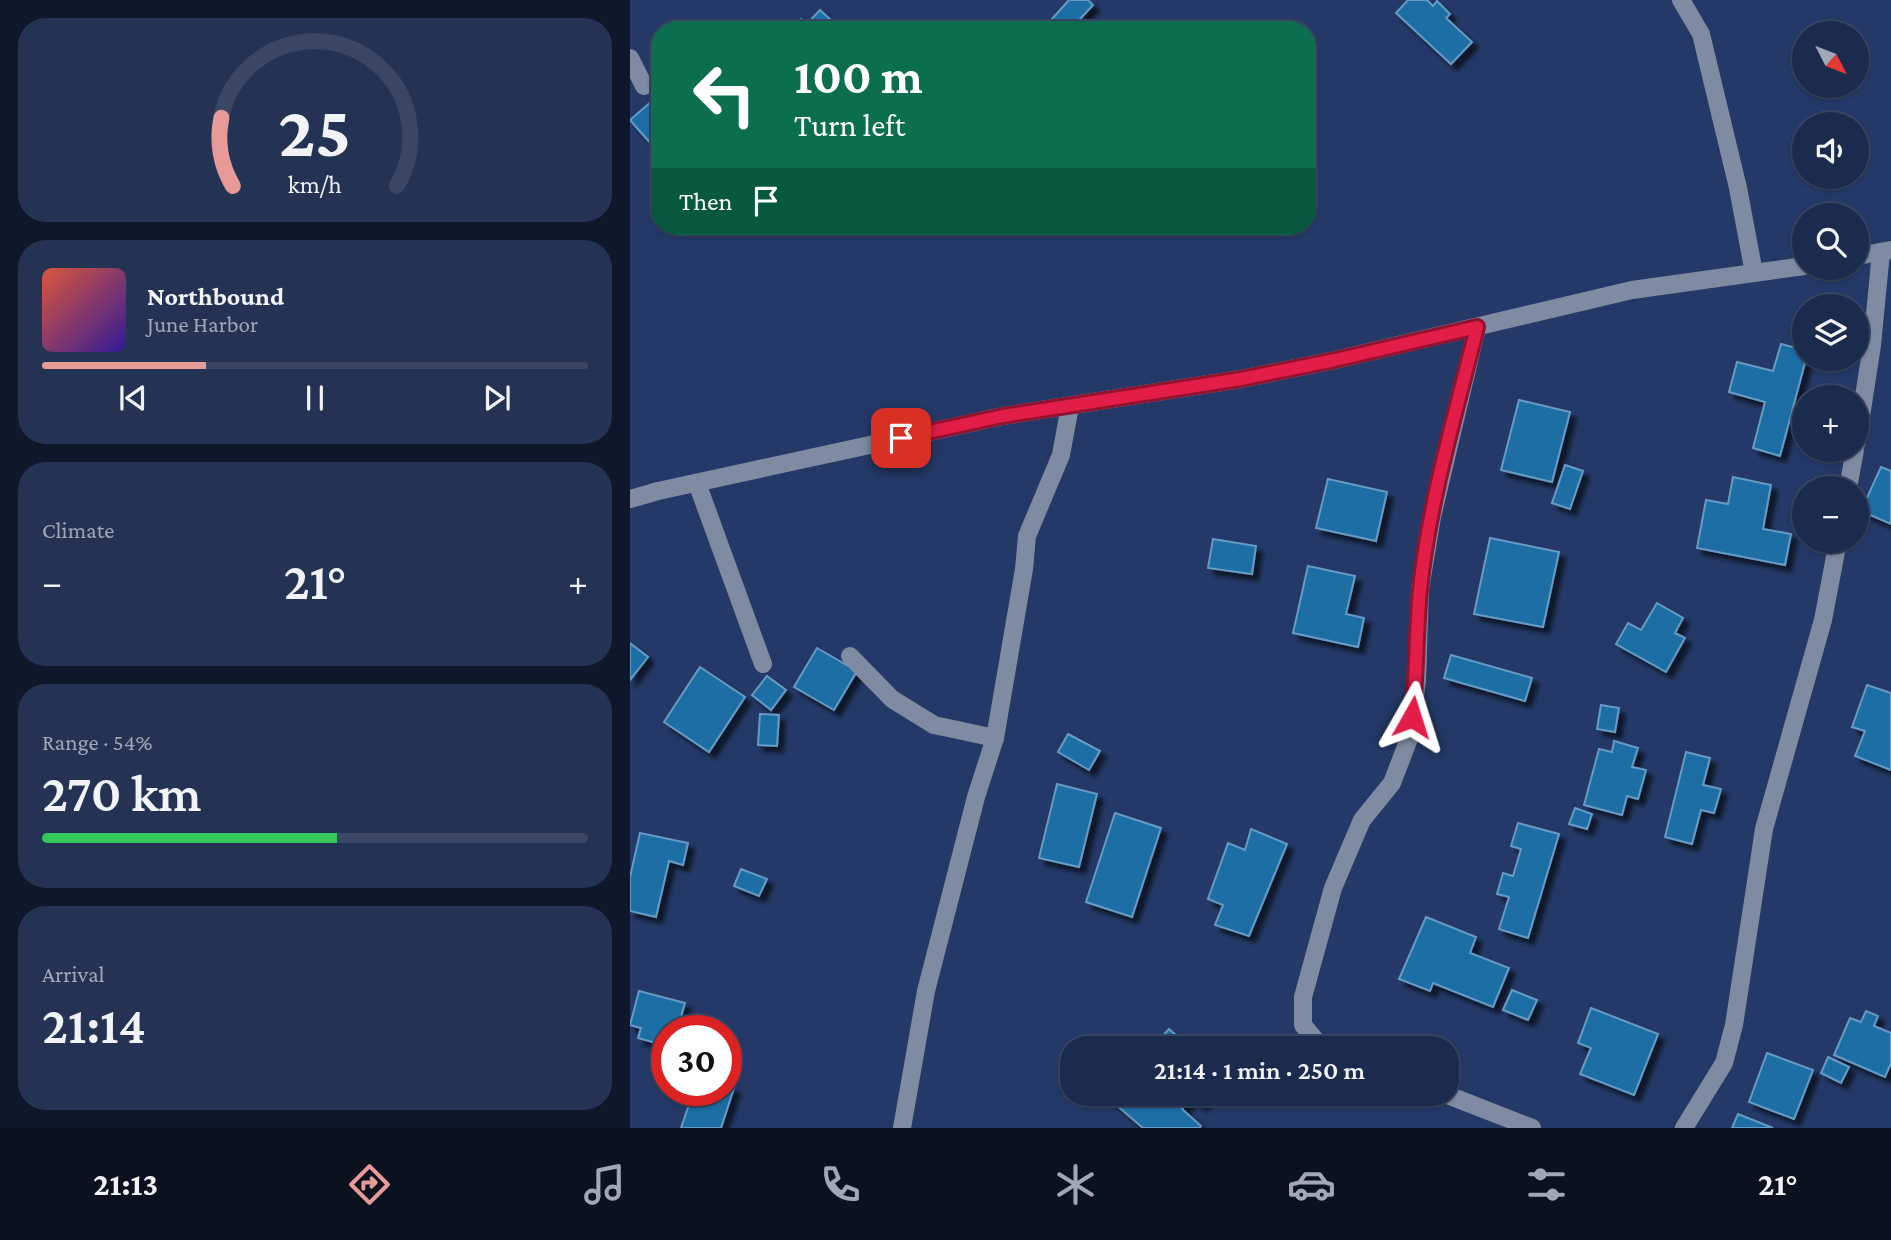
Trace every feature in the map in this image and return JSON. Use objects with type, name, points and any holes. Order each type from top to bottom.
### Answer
[{"type":"street","points":[[1681,0],[1700,34],[1738,188],[1754,273]]},
{"type":"street","points":[[630,58],[644,86]]},
{"type":"street","points":[[1866,385],[1886,251]]},
{"type":"street","points":[[630,499],[1003,416],[1241,379],[1335,360],[1632,290],[1792,267]]},
{"type":"street","points":[[1312,1036],[1303,1025],[1303,997],[1334,888],[1362,820],[1392,782],[1410,736],[1417,680],[1420,589],[1432,517],[1477,327]]},
{"type":"street","points":[[902,1128],[926,991],[976,797],[995,738],[1024,569],[1027,536],[1060,455],[1070,406]]},
{"type":"street","points":[[697,483],[763,664]]},
{"type":"street","points":[[1684,1128],[1724,1063],[1734,1025],[1764,829],[1823,620],[1836,553]]},
{"type":"street","points":[[850,656],[892,699],[934,725],[995,738]]},
{"type":"street","points":[[1459,1099],[1532,1128]]},
{"type":"building","points":[[1069,0],[1088,0],[1093,5],[1078,21],[1050,21]]},
{"type":"building","points":[[1408,0],[1427,0],[1433,6],[1437,1],[1450,14],[1446,18],[1472,42],[1451,64],[1396,13]]},
{"type":"building","points":[[820,10],[831,20],[830,21],[810,21]]},
{"type":"building","points":[[651,102],[651,144],[630,120]]},
{"type":"building","points":[[1781,344],[1792,347],[1792,371],[1803,371],[1799,385],[1792,385],[1792,411],[1780,456],[1753,448],[1765,402],[1729,392],[1737,362],[1773,371]]},
{"type":"building","points":[[1519,400],[1570,412],[1552,482],[1501,470]]},
{"type":"building","points":[[1565,465],[1583,471],[1570,509],[1552,503]]},
{"type":"building","points":[[1881,467],[1891,471],[1891,524],[1869,514],[1869,493]]},
{"type":"building","points":[[1733,477],[1771,485],[1763,529],[1791,534],[1785,565],[1697,548],[1706,500],[1728,504]]},
{"type":"building","points":[[1328,479],[1387,492],[1376,541],[1316,528]]},
{"type":"building","points":[[1490,538],[1559,552],[1543,627],[1474,614]]},
{"type":"building","points":[[1213,539],[1256,546],[1252,574],[1208,568]]},
{"type":"building","points":[[1308,566],[1355,576],[1346,614],[1364,618],[1358,647],[1293,633]]},
{"type":"building","points":[[1657,603],[1683,618],[1675,633],[1685,638],[1666,672],[1616,644],[1628,623],[1641,630]]},
{"type":"building","points":[[630,643],[648,657],[630,680]]},
{"type":"building","points":[[817,648],[857,671],[834,710],[794,687]]},
{"type":"building","points":[[1451,655],[1532,678],[1525,701],[1444,678]]},
{"type":"building","points":[[700,667],[745,697],[709,752],[664,722]]},
{"type":"building","points":[[767,676],[786,690],[771,710],[752,695]]},
{"type":"building","points":[[1867,685],[1891,693],[1891,770],[1855,756],[1865,731],[1852,727]]},
{"type":"building","points":[[1601,705],[1619,708],[1615,732],[1597,729]]},
{"type":"building","points":[[760,714],[779,715],[777,746],[758,745]]},
{"type":"building","points":[[1068,734],[1100,751],[1089,770],[1058,752]]},
{"type":"building","points":[[1614,741],[1638,748],[1632,767],[1646,770],[1638,799],[1627,796],[1622,815],[1584,805],[1599,749],[1612,752]]},
{"type":"building","points":[[1686,752],[1710,758],[1703,785],[1721,789],[1714,813],[1701,810],[1692,844],[1665,837]]},
{"type":"building","points":[[1057,784],[1097,794],[1079,867],[1039,858]]},
{"type":"building","points":[[1575,808],[1592,814],[1587,829],[1569,824]]},
{"type":"building","points":[[1115,813],[1161,828],[1132,917],[1086,902]]},
{"type":"building","points":[[1518,823],[1559,834],[1528,938],[1499,929],[1509,897],[1497,894],[1503,873],[1513,876],[1521,849],[1511,846]]},
{"type":"building","points":[[1251,829],[1287,844],[1249,936],[1215,925],[1223,905],[1208,899],[1228,843],[1245,850]]},
{"type":"building","points":[[640,833],[688,843],[683,865],[669,861],[656,917],[630,911],[630,877]]},
{"type":"building","points":[[741,869],[767,879],[759,896],[734,886]]},
{"type":"building","points":[[1426,917],[1476,937],[1470,953],[1509,968],[1493,1007],[1433,983],[1430,991],[1399,979]]},
{"type":"building","points":[[1512,990],[1537,1000],[1528,1020],[1503,1010]]},
{"type":"building","points":[[639,991],[685,1003],[682,1015],[651,1015],[651,1042],[638,1038],[641,1028],[630,1025]]},
{"type":"building","points":[[1591,1008],[1658,1034],[1634,1095],[1580,1074],[1591,1048],[1578,1043]]},
{"type":"building","points":[[1866,1011],[1878,1016],[1874,1026],[1891,1033],[1891,1063],[1885,1077],[1834,1055],[1850,1018],[1861,1022]]},
{"type":"building","points":[[1169,1029],[1177,1036],[1163,1036]]},
{"type":"building","points":[[1767,1053],[1813,1070],[1794,1119],[1749,1102]]},
{"type":"building","points":[[1828,1057],[1849,1067],[1841,1083],[1821,1073]]},
{"type":"building","points":[[689,1106],[728,1106],[721,1128],[681,1128]]},
{"type":"building","points":[[1117,1106],[1184,1106],[1182,1109],[1201,1126],[1200,1128],[1143,1128]]},
{"type":"building","points":[[1738,1114],[1773,1128],[1732,1128]]},
{"type":"route","points":[[901,438],[1003,416],[1241,379],[1477,327],[1432,517],[1420,589],[1417,680],[1412,717]]}]
